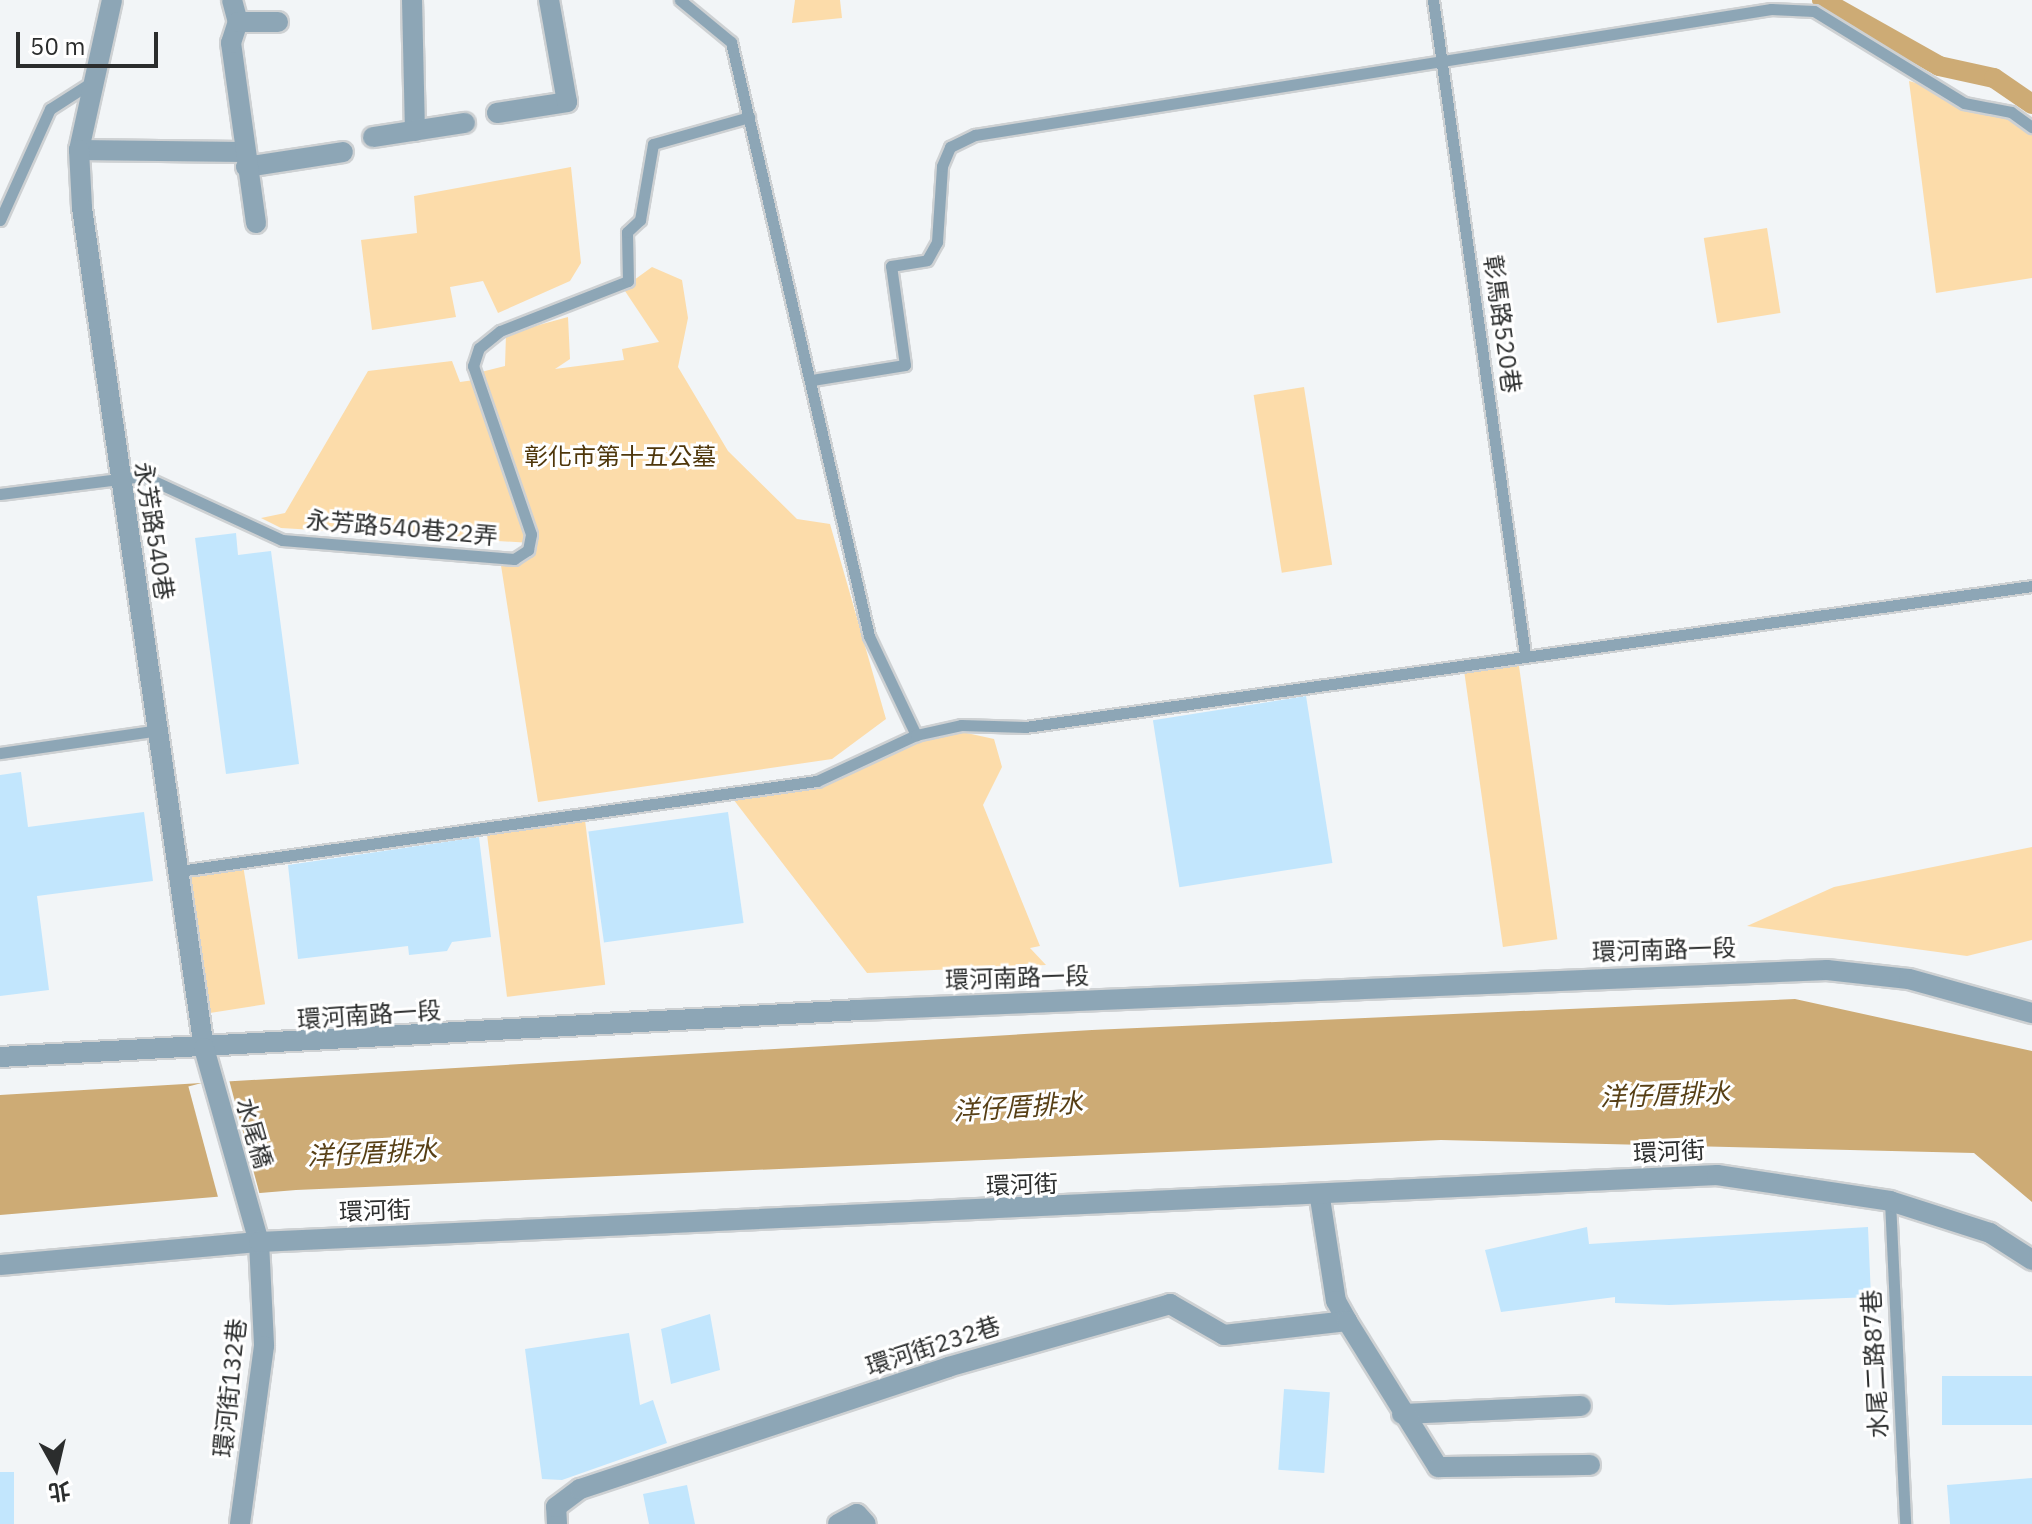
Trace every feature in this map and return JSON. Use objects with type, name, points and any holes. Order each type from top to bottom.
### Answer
[{"type":"street","name":"永芳路540巷","points":[[112,0],[89,84],[79,150],[119,478],[160,730],[209,1071]]},
{"type":"street","points":[[232,0],[238,22],[231,43],[244,159],[256,223]]},
{"type":"street","points":[[412,0],[415,131]]},
{"type":"street","points":[[497,113],[567,102],[549,0]]},
{"type":"street","points":[[238,22],[278,22]]},
{"type":"street","points":[[373,137],[465,123]]},
{"type":"street","points":[[79,150],[244,159],[343,152]]},
{"type":"street","name":"環河南路一段","points":[[0,1057],[860,1010],[1813,970],[1909,979],[2032,1013]]},
{"type":"street","name":"水尾橋","points":[[209,1071],[248,1210]]},
{"type":"street","name":"環河街","points":[[0,1265],[259,1242],[1320,1198],[1717,1175],[1890,1201],[1990,1233],[2032,1260]]},
{"type":"street","points":[[1320,1198],[1336,1301],[1402,1414],[1438,1467],[1590,1465]]},
{"type":"street","name":"環河街132巷","points":[[240,1524],[264,1346],[259,1242],[248,1210]]},
{"type":"street","name":"環河街232巷","points":[[557,1524],[556,1507],[580,1489],[1113,1316],[1170,1304],[1224,1335],[1347,1321]]},
{"type":"street","points":[[1402,1414],[1581,1406]]},
{"type":"street","points":[[838,1524],[857,1514],[866,1524]]},
{"type":"lane","points":[[680,0],[731,42],[812,380],[869,636],[916,735]]},
{"type":"lane","name":"彰馬路520巷","points":[[1433,0],[1445,64],[1525,655]]},
{"type":"lane","points":[[812,380],[905,365],[891,266],[927,260],[937,242],[950,147],[975,135],[1445,64],[1771,9],[1814,11],[1964,103],[2011,112],[2032,127]]},
{"type":"lane","points":[[0,220],[50,109],[89,84]]},
{"type":"lane","name":"永芳路540巷22弄","points":[[0,494],[143,476],[282,540],[514,559],[528,550],[531,534],[473,366],[479,348],[500,331],[628,281],[627,232],[640,220],[653,144],[749,117]]},
{"type":"lane","points":[[179,871],[817,781],[916,735],[961,725],[1025,727],[2032,586]]},
{"type":"lane","points":[[0,753],[160,730]]},
{"type":"lane","name":"水尾二路87巷","points":[[1890,1201],[1905,1524]]},
{"type":"green space","points":[[795,0],[840,0],[842,18],[792,23]]},
{"type":"green space","points":[[1909,81],[1995,105],[2032,127],[2032,278],[1936,293]]},
{"type":"green space","points":[[571,167],[581,263],[570,281],[498,313],[483,281],[450,287],[456,317],[372,330],[361,240],[417,233],[414,196]]},
{"type":"green space","points":[[1767,228],[1780,313],[1717,323],[1704,238]]},
{"type":"green space","name":"彰化市第十五公墓","points":[[652,267],[682,280],[688,318],[678,367],[728,451],[797,519],[830,524],[886,719],[832,759],[538,802],[500,559],[528,552],[531,543],[281,528],[261,518],[285,513],[368,371],[452,361],[460,382],[481,379],[481,372],[505,366],[506,334],[568,317],[570,359],[555,369],[624,360],[622,349],[659,342],[623,288]]},
{"type":"green space","points":[[1304,387],[1332,565],[1282,573],[1254,395]]},
{"type":"green space","points":[[1518,659],[1557,939],[1503,947],[1464,667]]},
{"type":"green space","points":[[944,728],[994,739],[1002,767],[983,805],[1040,946],[1030,948],[1046,965],[867,973],[730,795],[802,781],[912,732]]},
{"type":"green space","points":[[585,820],[605,985],[507,997],[487,832]]},
{"type":"green space","points":[[2032,847],[2032,940],[1967,956],[1747,926],[1834,887]]},
{"type":"green space","points":[[243,865],[265,1004],[207,1013],[185,874]]},
{"type":"water","name":"洋仔厝排水","points":[[1795,999],[2032,1051],[2032,1202],[1974,1153],[1441,1140],[296,1190],[0,1215],[0,1095],[1092,1030]]},
{"type":"pier","points":[[228,1076],[260,1197],[221,1207],[188,1087]]},
{"type":"building","points":[[236,533],[238,555],[271,551],[299,764],[226,774],[195,538]]},
{"type":"building","points":[[1306,696],[1332,863],[1179,887],[1153,720]]},
{"type":"building","points":[[21,772],[28,827],[144,812],[153,881],[37,896],[49,990],[0,996],[0,775]]},
{"type":"building","points":[[728,812],[744,923],[604,943],[588,832]]},
{"type":"building","points":[[479,837],[491,937],[452,942],[447,951],[409,955],[408,946],[298,959],[288,865]]},
{"type":"building","points":[[1587,1227],[1589,1244],[1868,1227],[1871,1297],[1669,1305],[1615,1303],[1615,1297],[1501,1312],[1485,1250]]},
{"type":"building","points":[[710,1314],[720,1370],[671,1384],[661,1329]]},
{"type":"building","points":[[629,1333],[640,1405],[653,1400],[667,1443],[562,1480],[542,1479],[525,1349]]},
{"type":"building","points":[[1942,1376],[2032,1376],[2032,1425],[1942,1425]]},
{"type":"building","points":[[1284,1389],[1330,1392],[1324,1473],[1278,1470]]},
{"type":"building","points":[[0,1472],[14,1472],[14,1524],[0,1524]]},
{"type":"building","points":[[2032,1478],[2032,1524],[1950,1524],[1947,1485]]},
{"type":"building","points":[[687,1485],[695,1524],[649,1524],[643,1494]]},
{"type":"waterway","points":[[1822,0],[1939,66],[1994,78],[2032,104]]}]
